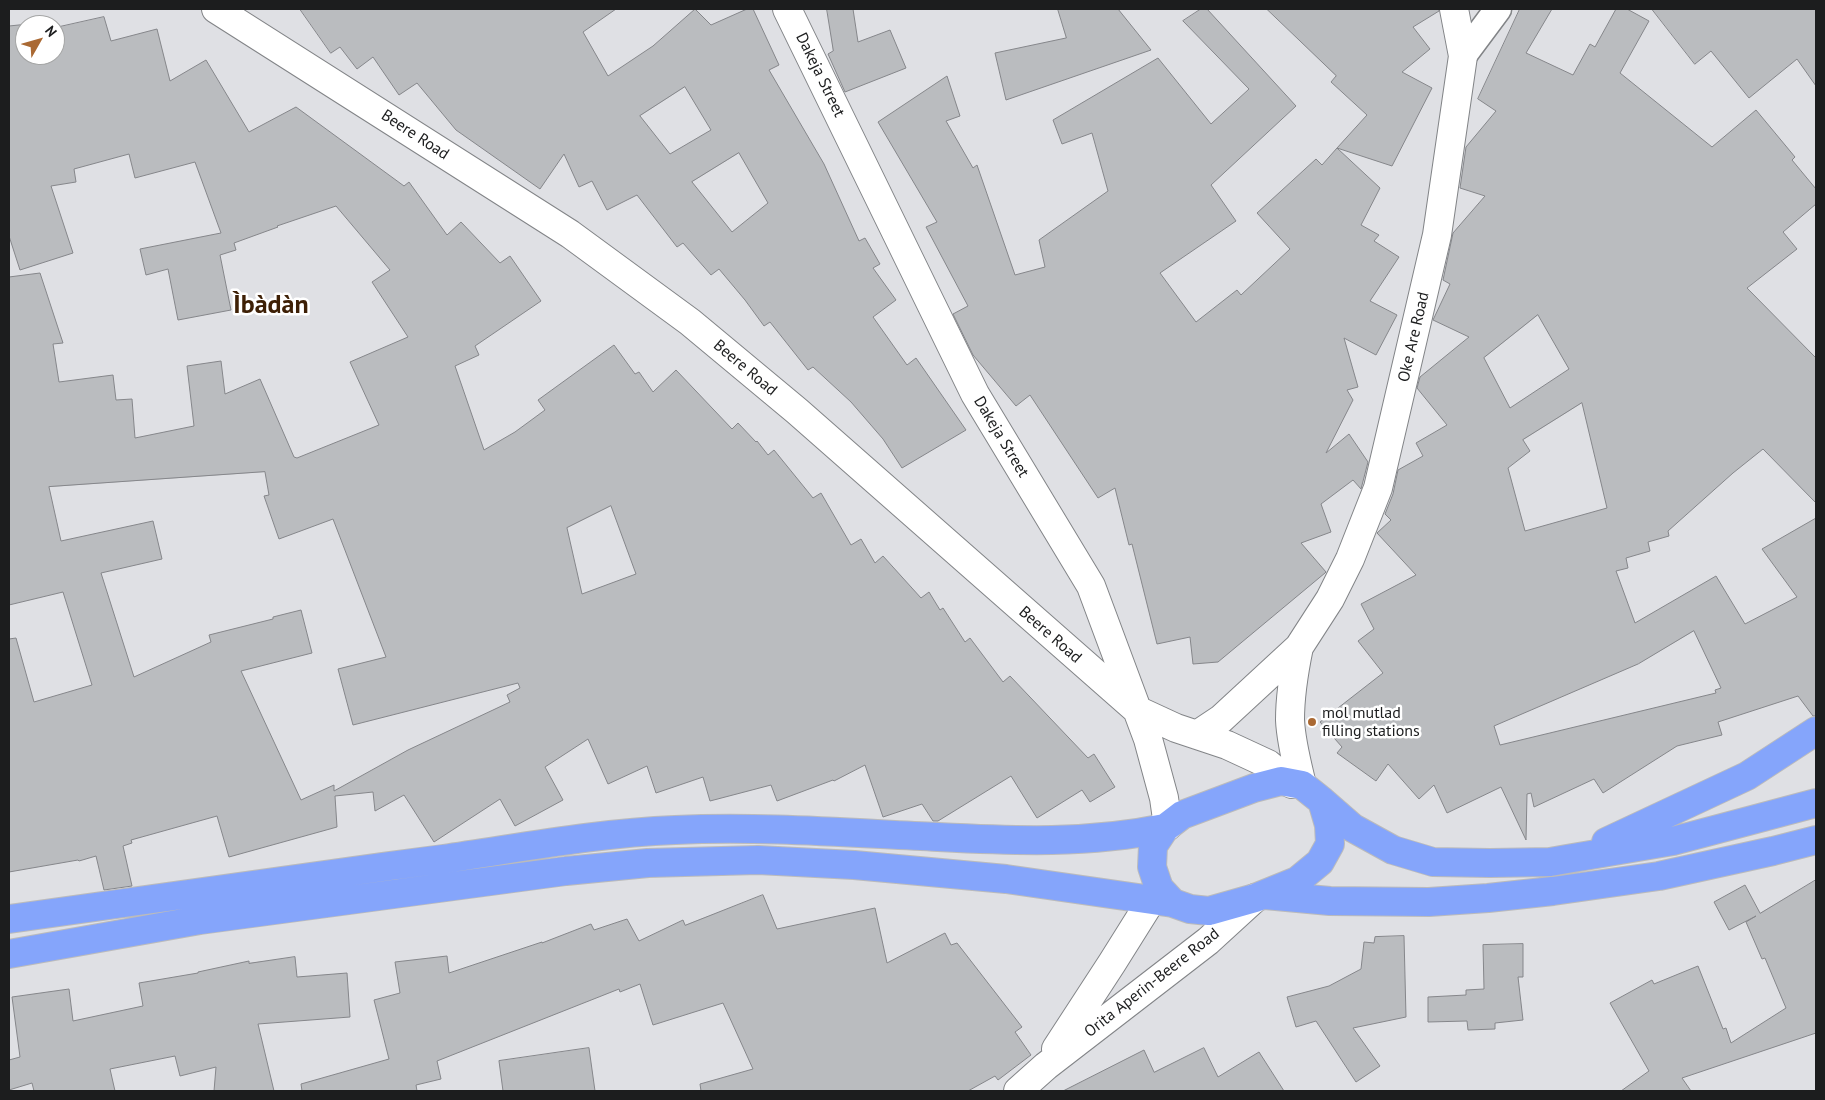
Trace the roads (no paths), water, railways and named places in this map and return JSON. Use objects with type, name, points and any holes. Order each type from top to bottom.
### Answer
[{"type":"highway","points":[[1558,860],[1673,812],[1747,776],[1816,731]]},
{"type":"highway","points":[[1161,897],[1152,867],[1153,846],[1166,827],[1182,815],[1254,788],[1281,781],[1305,790],[1353,828],[1385,846],[1433,862],[1490,864],[1558,860],[1673,840],[1816,803]]},
{"type":"highway","points":[[9,954],[200,920],[480,882],[648,863],[758,860],[854,865],[1006,879],[1161,897],[1190,909],[1209,911],[1260,896],[1296,881],[1320,862],[1330,844],[1329,825],[1305,790]]},
{"type":"highway","points":[[9,919],[474,854],[601,837],[672,830],[757,830],[1038,842],[1129,836],[1166,827]]},
{"type":"highway","points":[[1260,896],[1330,901],[1429,902],[1553,891],[1659,876],[1816,840]]},
{"type":"highway","points":[[474,854],[480,882]]},
{"type":"highway","points":[[1553,891],[1558,860]]},
{"type":"main road","name":"Beere Road","points":[[216,9],[570,234],[690,322],[797,411],[1137,710],[1148,739],[1164,798],[1166,827]]},
{"type":"main road","name":"Dakeja Street","points":[[787,9],[975,394],[1091,586],[1137,710]]},
{"type":"main road","name":"Oke Are Road","points":[[1197,736],[1221,719],[1299,647],[1330,599],[1350,559],[1378,488],[1437,235],[1463,56],[1454,9]]},
{"type":"main road","name":"Oke Are Road","points":[[1299,647],[1292,682],[1290,722],[1295,758],[1305,790]]},
{"type":"main road","points":[[1137,710],[1176,728],[1227,745],[1268,764],[1305,790]]},
{"type":"main road","name":"Orita Aperin-Beere Road","points":[[1018,1091],[1046,1066],[1208,941],[1260,896]]},
{"type":"main road","name":"Orita Aperin-Beere Road","points":[[1046,1066],[1161,897]]},
{"type":"street","points":[[1463,56],[1498,9]]},
{"type":"place","name":"mol mutlad filling stations","points":[[1312,722]]},
{"type":"district","name":"Ìbàdàn","points":[[271,306]]}]
